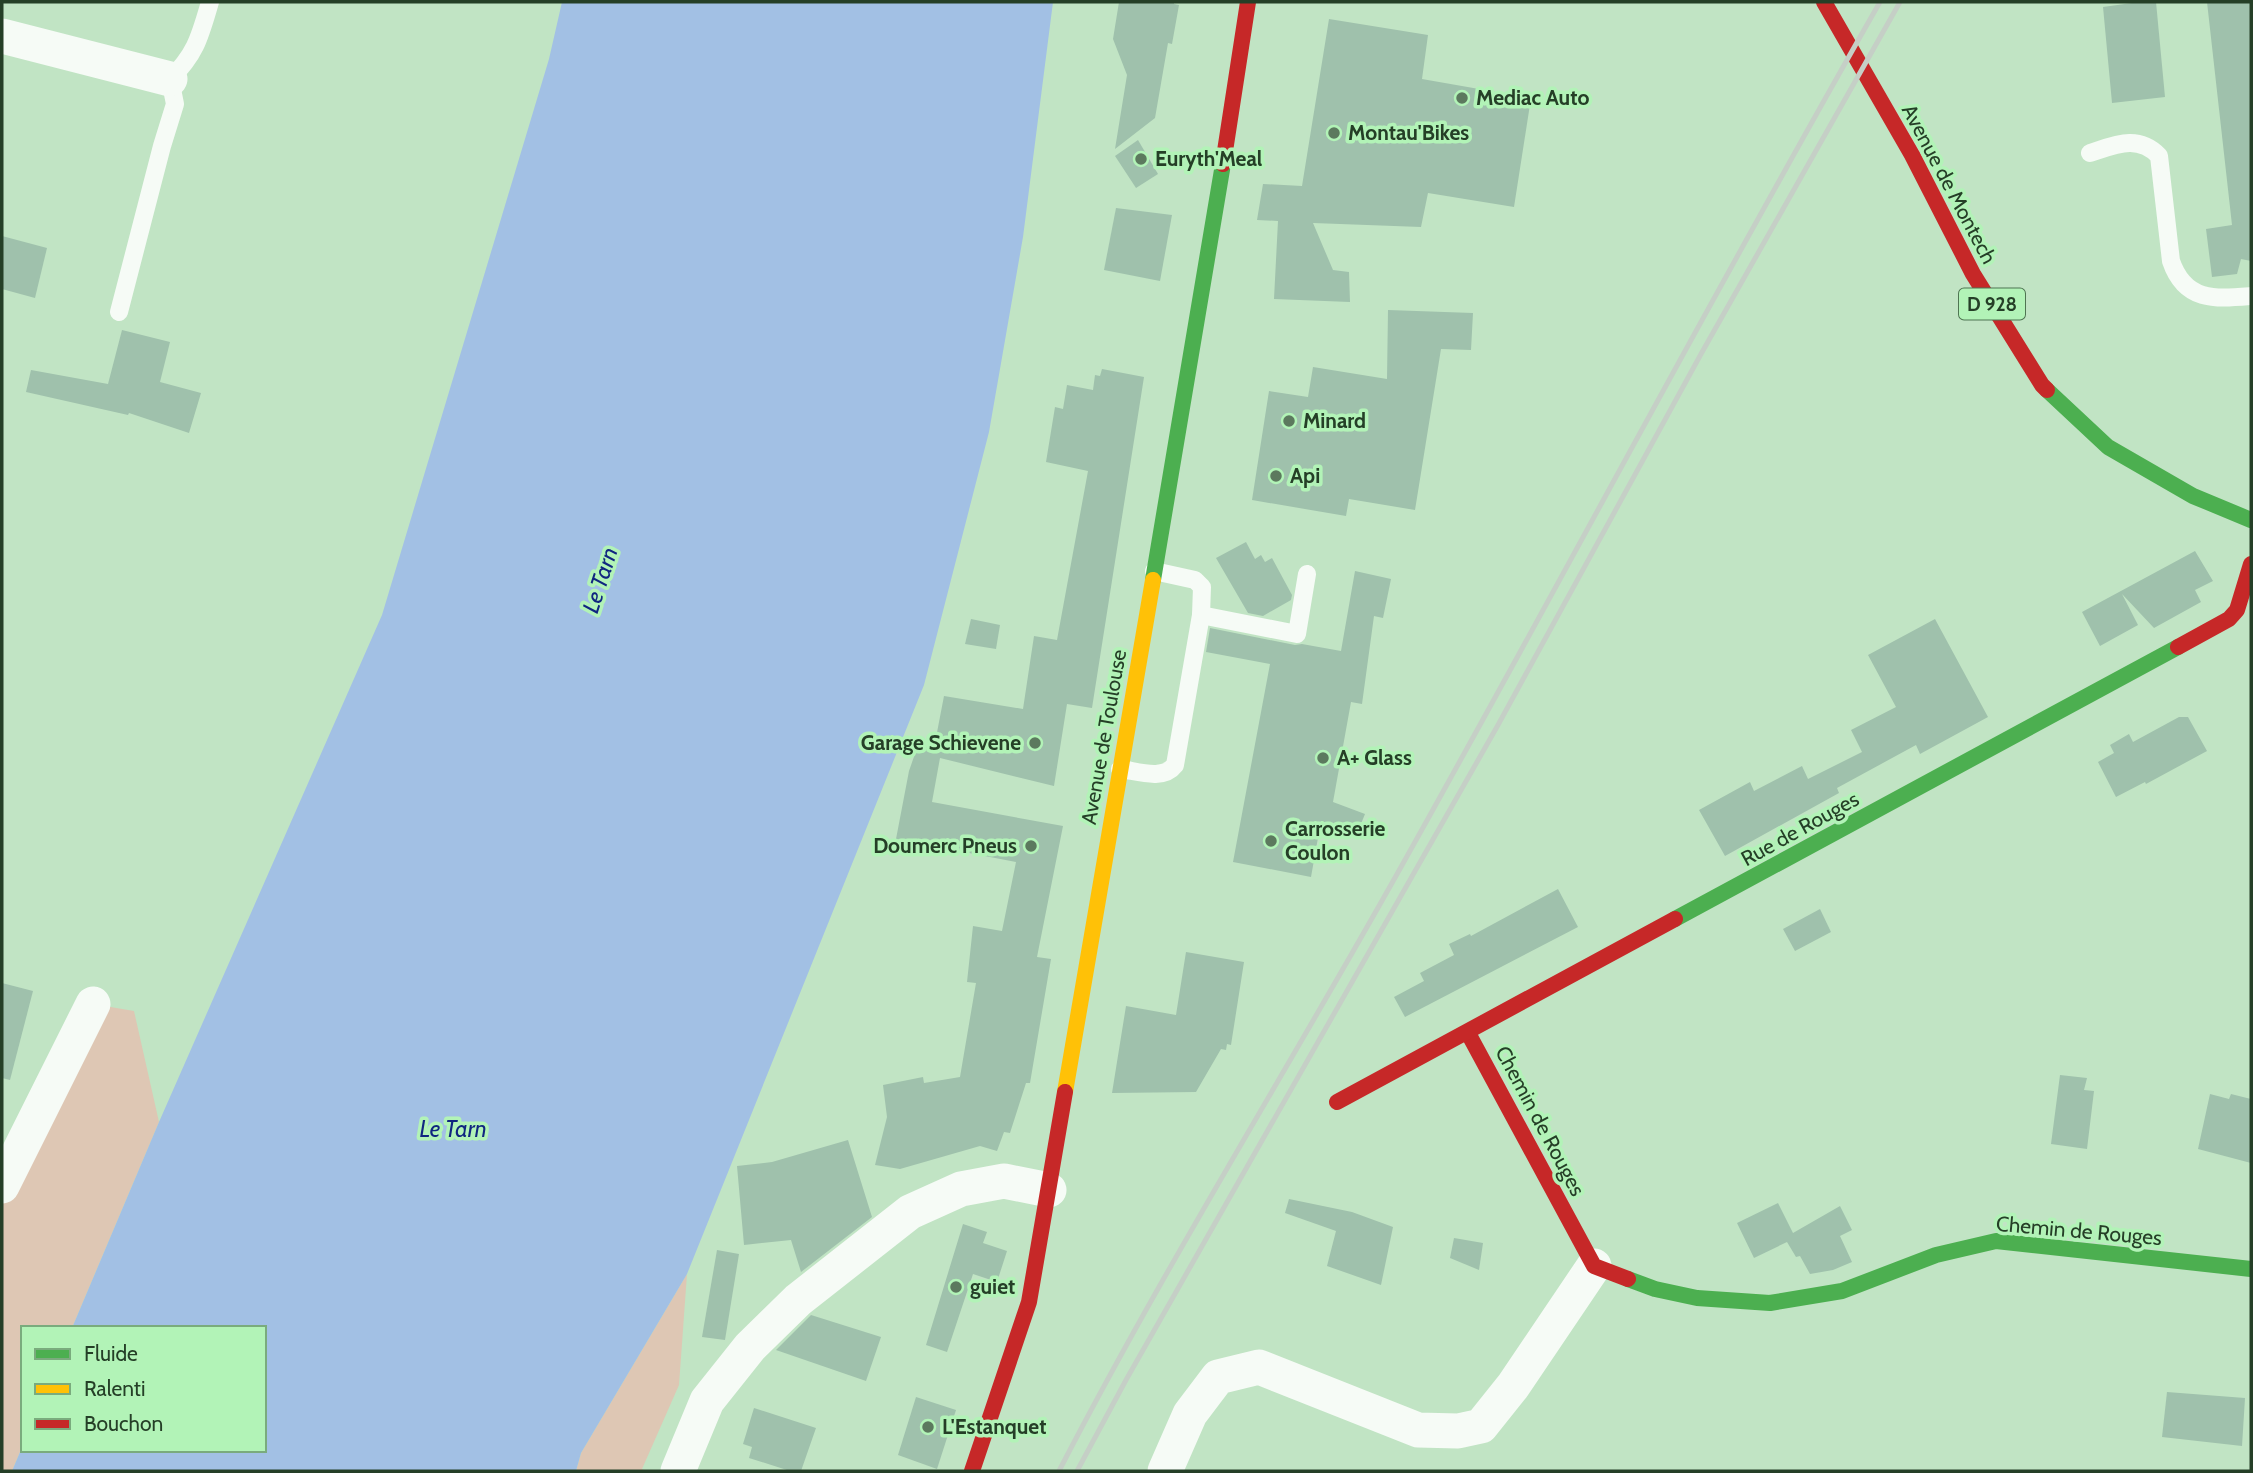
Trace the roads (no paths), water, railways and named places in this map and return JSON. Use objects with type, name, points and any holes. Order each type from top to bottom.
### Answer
[{"type":"main road","name":"Avenue de Toulouse","points":[[972,1471],[1029,1302],[1213,229],[1248,2]]},
{"type":"main road","name":"Avenue de Montech","points":[[1824,2],[1912,155],[1973,274],[2042,385],[2109,447],[2193,496],[2251,520]]},
{"type":"main road","name":"Rue de Rouges","points":[[1337,1102],[2229,619],[2237,610],[2251,564]]},
{"type":"main road","name":"Chemin de Rouges","points":[[1468,1033],[1594,1266],[1655,1289],[1697,1298],[1770,1303],[1842,1292],[1936,1255],[1996,1241],[2251,1269]]},
{"type":"street","points":[[2,36],[170,79]]},
{"type":"street","points":[[2,1186],[93,1004]]},
{"type":"street","points":[[678,1471],[707,1401],[750,1348],[798,1300],[910,1212],[961,1189],[1004,1181],[1049,1189]]},
{"type":"street","points":[[1165,1471],[1190,1414],[1218,1377],[1259,1367],[1418,1430],[1458,1431],[1481,1426],[1513,1386],[1594,1266]]},
{"type":"lane","points":[[119,312],[162,146],[176,104],[170,79],[186,64],[198,41],[210,2]]},
{"type":"lane","points":[[2090,153],[2123,143],[2150,147],[2159,156],[2171,261],[2176,275],[2200,295],[2221,298],[2251,296]]},
{"type":"lane","points":[[1120,769],[1161,774],[1170,771],[1175,765],[1202,615],[1202,587],[1195,580],[1154,571]]},
{"type":"lane","points":[[1202,615],[1297,634],[1307,574]]},
{"type":"water","name":"Le Tarn","points":[[562,2],[1053,2],[1023,237],[989,432],[924,685],[687,1274],[581,1453],[576,1471],[12,1471],[21,1450],[21,1452],[266,1452],[266,1326],[73,1326],[159,1122],[382,615],[549,59]]},
{"type":"railway","points":[[1059,1471],[1184,1243],[1401,867],[1880,2]]},
{"type":"railway","points":[[1077,1471],[1498,725],[1701,354],[1900,2]]},
{"type":"place","name":"Mediac Auto","points":[[1462,98]]},
{"type":"place","name":"Montau'Bikes","points":[[1334,133]]},
{"type":"place","name":"Euryth'Meal","points":[[1141,159]]},
{"type":"place","name":"Minard","points":[[1289,421]]},
{"type":"place","name":"Api","points":[[1276,476]]},
{"type":"place","name":"Garage Schievene","points":[[1035,743]]},
{"type":"place","name":"A+ Glass","points":[[1323,758]]},
{"type":"place","name":"Carrosserie Coulon","points":[[1271,841]]},
{"type":"place","name":"Doumerc Pneus","points":[[1031,846]]},
{"type":"place","name":"guiet","points":[[956,1287]]},
{"type":"place","name":"L'Estanquet","points":[[928,1427]]}]
